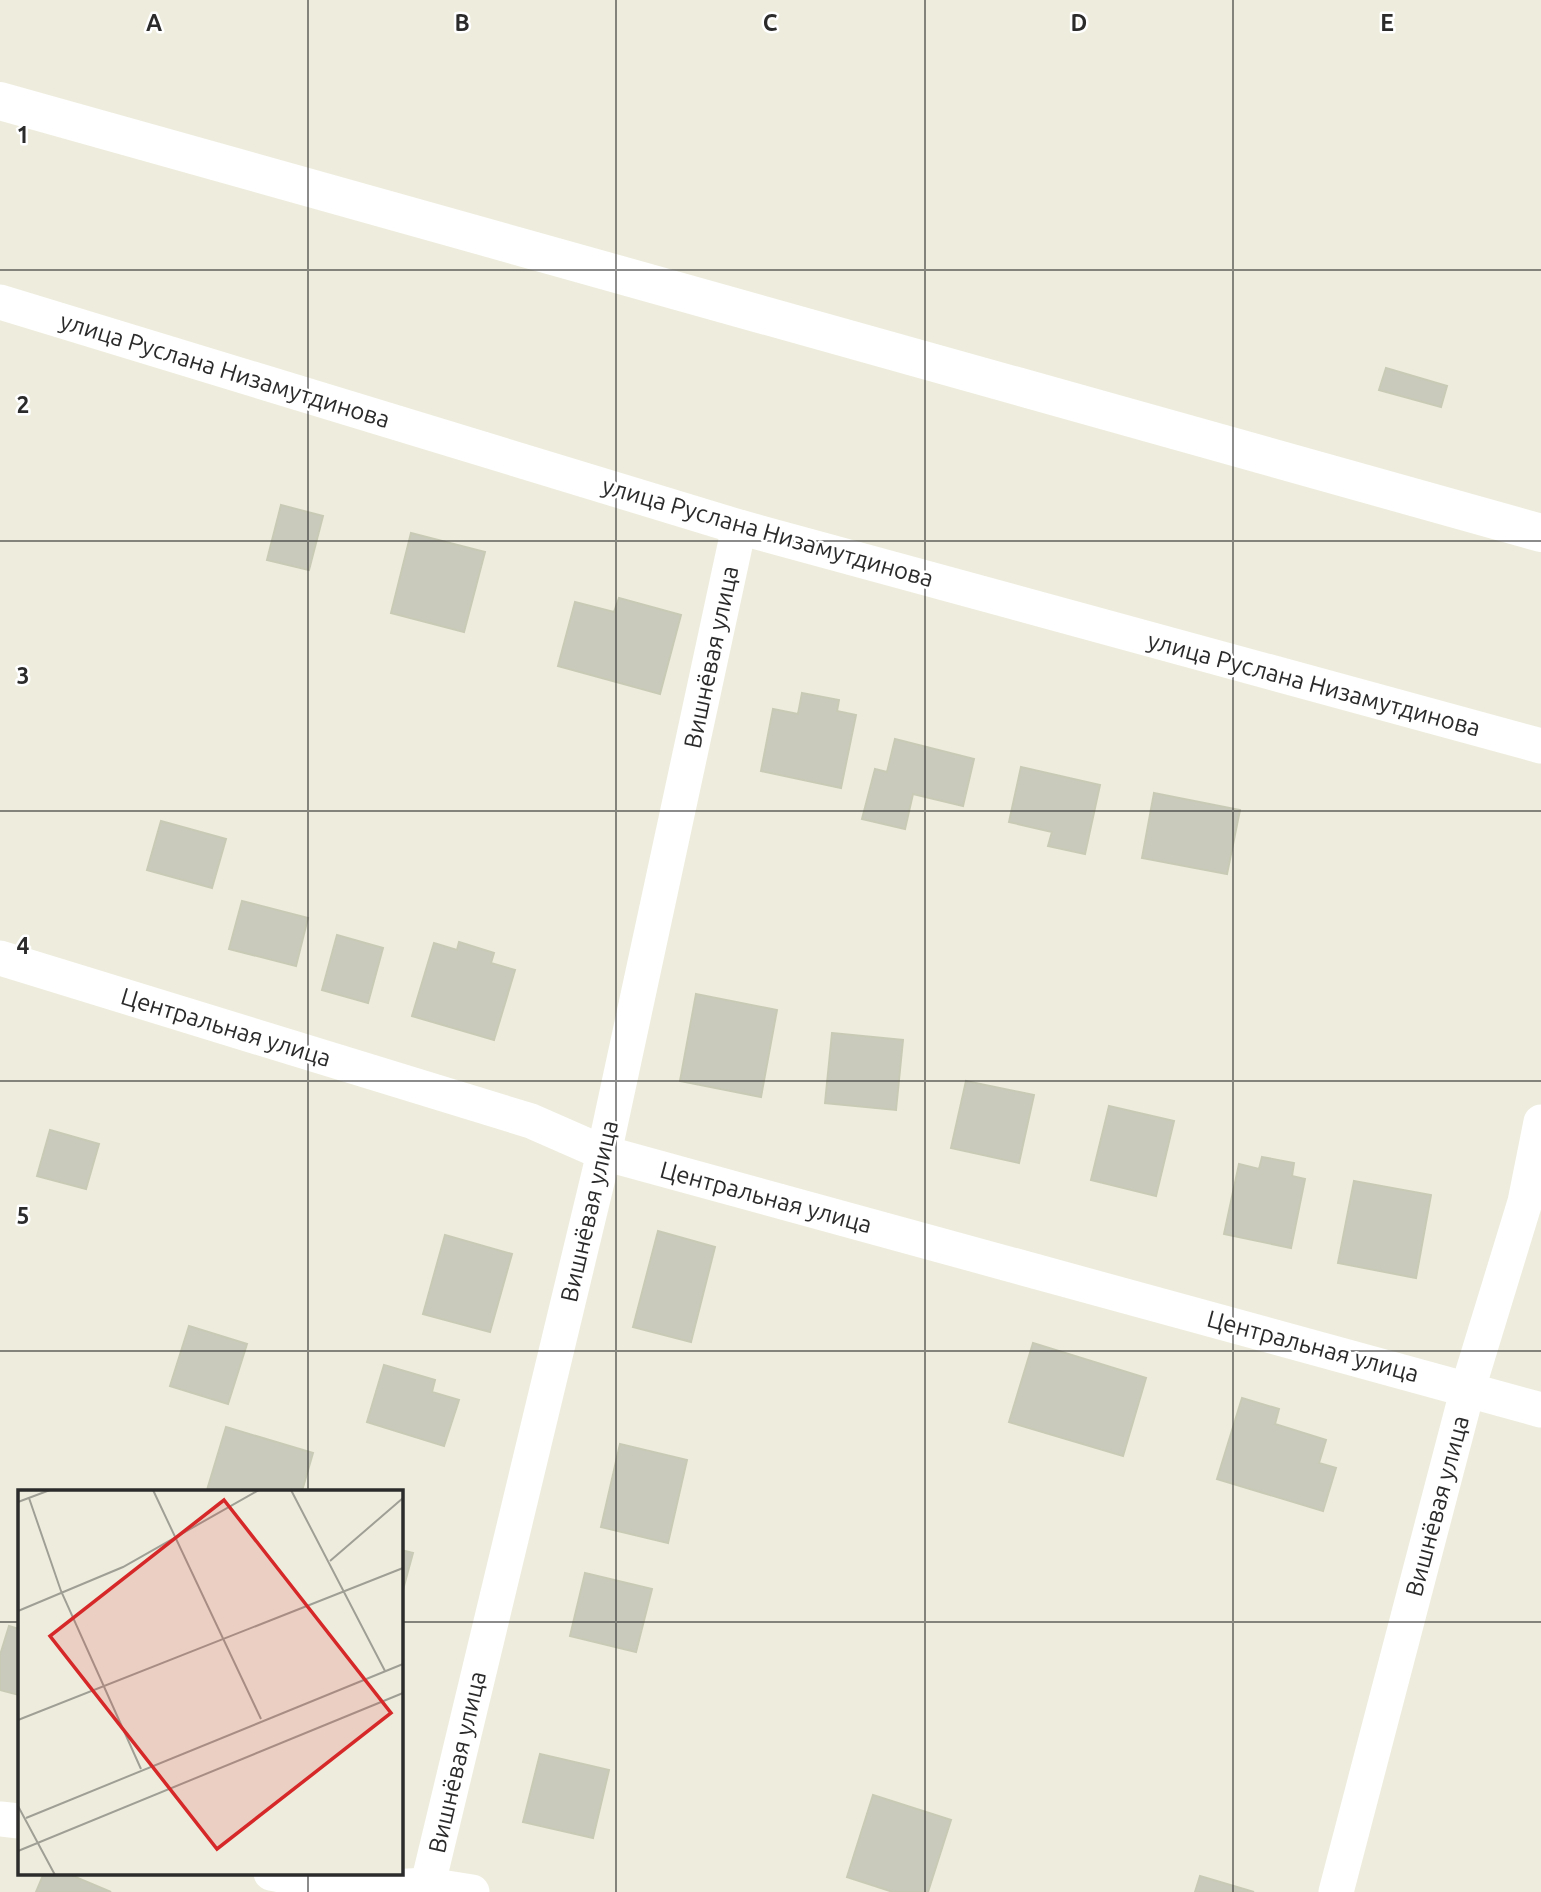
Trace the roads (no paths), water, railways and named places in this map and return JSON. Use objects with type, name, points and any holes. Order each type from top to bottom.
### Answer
[{"type":"main road","points":[[0,101],[1541,533]]},
{"type":"street","name":"улица Руслана Низамутдинова","points":[[0,302],[739,527],[1541,746]]},
{"type":"street","name":"Вишнёвая улица","points":[[427,1888],[604,1153],[739,527]]},
{"type":"street","name":"Центральная улица","points":[[0,958],[531,1121],[604,1153],[1541,1410]]},
{"type":"street","name":"Вишнёвая улица","points":[[1336,1892],[1468,1388],[1525,1202],[1541,1122]]},
{"type":"street","points":[[0,1819],[18,1821]]},
{"type":"street","points":[[276,1874],[349,1889],[427,1888],[472,1892]]}]
